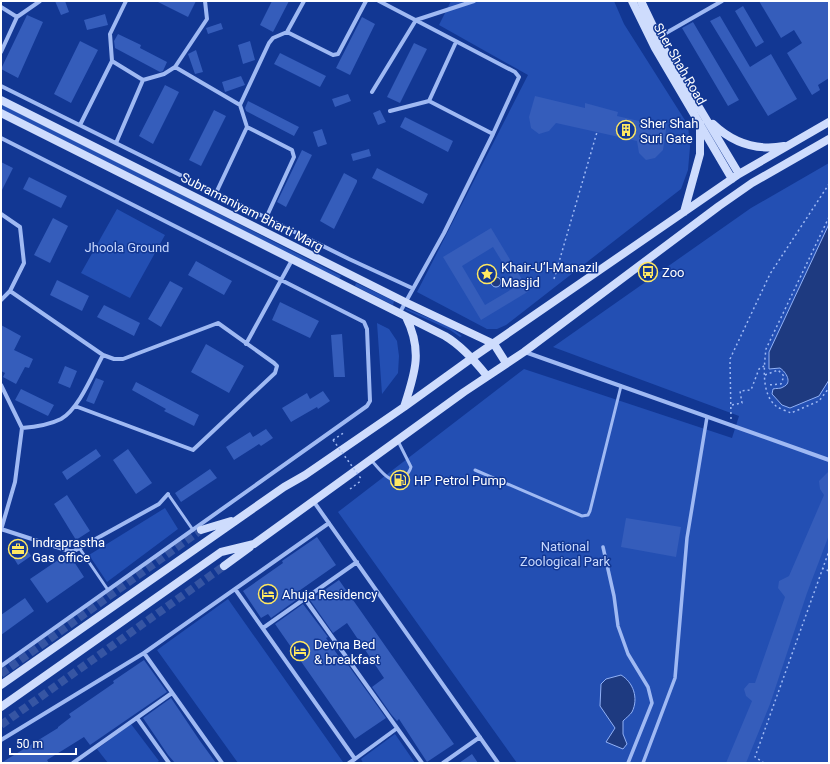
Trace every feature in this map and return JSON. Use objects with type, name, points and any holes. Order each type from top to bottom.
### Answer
[{"type":"main road","name":"Sher Shah Road","points":[[632,1],[655,48],[723,164],[736,176]]},
{"type":"main road","name":"Sher Shah Road","points":[[641,1],[659,37],[730,160],[736,176]]},
{"type":"main road","name":"Subramaniyam Bharti Marg","points":[[1,100],[405,302],[494,344]]},
{"type":"main road","points":[[702,111],[722,133],[735,141],[748,146],[763,148],[792,144]]},
{"type":"main road","name":"Subramaniyam Bharti Marg","points":[[1,113],[454,342],[472,358],[487,376]]},
{"type":"main road","points":[[1,686],[239,518],[404,407],[472,358],[736,176],[829,122]]},
{"type":"main road","points":[[684,212],[700,154],[700,124]]},
{"type":"main road","points":[[224,566],[487,376],[524,352],[719,206],[752,183],[829,139]]},
{"type":"main road","points":[[723,164],[729,163],[730,160]]},
{"type":"main road","points":[[402,315],[412,331],[416,360],[415,375],[404,407]]},
{"type":"main road","points":[[494,344],[506,363]]},
{"type":"main road","points":[[197,530],[239,518]]},
{"type":"main road","points":[[1,707],[221,552],[254,544]]},
{"type":"street","points":[[1,52],[17,17],[40,1]]},
{"type":"street","points":[[80,125],[112,61],[110,34],[126,1]]},
{"type":"street","points":[[112,61],[143,80],[164,74],[175,67],[207,19],[205,1]]},
{"type":"street","points":[[240,105],[269,43],[273,38],[287,32],[304,1]]},
{"type":"street","points":[[287,32],[335,55],[338,54],[366,1]]},
{"type":"street","points":[[379,1],[518,74],[518,80],[493,134],[444,233],[412,288],[405,302],[402,315]]},
{"type":"street","points":[[372,92],[416,20],[433,16],[474,1]]},
{"type":"street","points":[[659,37],[722,1]]},
{"type":"street","points":[[1,7],[17,17]]},
{"type":"street","points":[[429,101],[456,42]]},
{"type":"street","points":[[175,67],[240,105],[247,127],[216,193]]},
{"type":"street","points":[[116,143],[143,80]]},
{"type":"street","points":[[1,86],[349,259],[412,288]]},
{"type":"street","points":[[390,111],[429,101],[493,134]]},
{"type":"street","points":[[247,127],[292,150],[294,153],[266,218]]},
{"type":"street","points":[[1,138],[364,322],[366,325],[369,403],[197,530],[108,590],[1,666]]},
{"type":"street","points":[[1,214],[19,225],[23,244],[24,267],[10,291],[1,300]]},
{"type":"street","points":[[246,344],[292,260]]},
{"type":"street","points":[[10,291],[103,355],[114,359],[123,359],[215,323],[220,324],[246,344],[274,362],[277,366],[275,373],[193,450],[75,406]]},
{"type":"street","points":[[524,352],[829,460]]},
{"type":"street","points":[[22,428],[38,426],[61,419],[75,406],[103,355]]},
{"type":"street","points":[[1,385],[22,428],[15,482],[1,529],[69,551],[80,549],[159,504],[168,494]]},
{"type":"street","points":[[643,763],[675,678],[687,538],[707,417]]},
{"type":"street","points":[[314,502],[498,763]]},
{"type":"street","points":[[1,740],[144,653],[329,522]]},
{"type":"street","points":[[603,547],[614,596],[618,626],[628,654],[648,687],[652,702],[628,763]]},
{"type":"street","points":[[263,628],[357,562]]},
{"type":"street","points":[[235,589],[355,759]]},
{"type":"street","points":[[305,599],[396,729],[422,763]]},
{"type":"street","points":[[144,653],[222,763]]},
{"type":"street","points":[[73,763],[172,693]]},
{"type":"street","points":[[137,718],[166,762]]},
{"type":"street","points":[[349,763],[396,729]]},
{"type":"street","points":[[443,763],[480,737]]},
{"type":"lane","points":[[475,470],[582,516],[588,515],[621,386]]},
{"type":"lane","points":[[371,460],[391,480],[399,480],[406,476],[411,467],[398,441]]},
{"type":"lane","points":[[168,494],[197,530]]},
{"type":"lane","points":[[80,549],[108,590]]},
{"type":"path","points":[[554,279],[597,132]]},
{"type":"path","points":[[729,425],[732,405],[730,359],[770,274],[829,184]]},
{"type":"path","points":[[829,217],[766,349],[764,366],[766,392],[776,406],[791,413],[819,401],[829,388]]},
{"type":"path","points":[[732,405],[742,403],[740,391],[751,390],[760,369],[764,366]]},
{"type":"path","points":[[765,375],[778,370],[784,376],[782,384],[766,385]]},
{"type":"path","points":[[345,432],[334,440],[362,480],[350,489]]},
{"type":"path","points":[[764,763],[755,757],[829,551]]},
{"type":"path","points":[[822,568],[829,571]]},
{"type":"green space","points":[[451,1],[614,1],[624,24],[688,125],[690,147],[688,170],[681,189],[506,325],[497,329],[487,329],[417,292],[528,75],[439,25]]},
{"type":"green space","points":[[1,103],[341,276],[339,279],[1,109]]},
{"type":"green space","name":"National Zoological Park","points":[[829,163],[829,763],[517,763],[338,512],[524,369],[732,438],[739,416],[553,347],[751,208]]},
{"type":"green space","name":"Jhoola Ground","points":[[117,209],[165,235],[130,298],[81,273]]},
{"type":"green space","points":[[356,283],[394,301],[393,305],[355,286]]},
{"type":"green space","points":[[405,308],[450,327],[462,336],[460,337],[450,330],[406,310]]},
{"type":"green space","points":[[377,323],[389,329],[397,341],[399,356],[398,373],[382,394]]},
{"type":"green space","points":[[165,508],[178,529],[107,582],[89,555]]},
{"type":"green space","points":[[228,599],[343,763],[238,763],[157,650]]},
{"type":"green space","points":[[131,724],[159,761],[156,763],[108,763],[97,749]]},
{"type":"green space","points":[[395,734],[415,763],[363,763],[361,759]]},
{"type":"shaded area","points":[[829,224],[829,380],[819,396],[790,408],[782,405],[772,394],[773,389],[782,388],[788,383],[788,378],[780,368],[769,369],[769,352]]},
{"type":"shaded area","points":[[496,277],[501,282],[496,287],[491,282]]},
{"type":"shaded area","points":[[621,675],[632,686],[635,696],[632,712],[623,721],[623,734],[627,744],[623,749],[606,742],[615,728],[600,706],[601,684],[606,679]]},
{"type":"building","points":[[55,1],[65,1],[69,12],[61,15]]},
{"type":"building","points":[[156,1],[196,1],[188,17]]},
{"type":"building","points":[[272,1],[289,1],[273,32],[260,25]]},
{"type":"building","points":[[759,1],[829,1],[829,78],[818,85],[820,90],[812,95],[787,53],[802,43],[794,30],[781,38]]},
{"type":"building","points":[[743,6],[764,42],[756,47],[735,11]]},
{"type":"building","points":[[105,14],[108,25],[87,30],[84,20]]},
{"type":"building","points":[[27,15],[43,22],[18,78],[1,69]]},
{"type":"building","points":[[720,16],[750,67],[771,54],[797,99],[768,116],[710,21]]},
{"type":"building","points":[[362,17],[375,24],[350,75],[336,68]]},
{"type":"building","points":[[693,22],[739,100],[728,106],[682,28]]},
{"type":"building","points":[[221,23],[223,29],[208,34],[206,28]]},
{"type":"building","points":[[118,34],[141,45],[140,48],[167,62],[163,71],[160,72],[115,48],[114,41]]},
{"type":"building","points":[[80,41],[98,50],[71,103],[54,94]]},
{"type":"building","points":[[250,41],[255,60],[243,64],[238,45]]},
{"type":"building","points":[[414,43],[427,49],[400,103],[387,97]]},
{"type":"building","points":[[196,50],[203,72],[195,74],[188,54]]},
{"type":"building","points":[[280,53],[326,76],[320,87],[274,64]]},
{"type":"building","points":[[241,76],[245,85],[225,92],[222,82]]},
{"type":"building","points":[[165,85],[179,92],[153,144],[139,136]]},
{"type":"building","points":[[348,94],[351,101],[335,107],[332,99]]},
{"type":"building","name":"Sher Shah Suri Gate","points":[[535,96],[585,108],[585,103],[618,112],[617,116],[643,122],[667,123],[663,150],[655,158],[646,160],[639,153],[637,141],[556,123],[549,131],[539,134],[531,128],[529,117]]},
{"type":"building","points":[[248,101],[299,127],[294,136],[246,111],[245,108]]},
{"type":"building","points":[[214,110],[226,116],[201,166],[189,160]]},
{"type":"building","points":[[380,110],[386,122],[378,125],[373,113]]},
{"type":"building","points":[[405,117],[453,141],[448,152],[400,127]]},
{"type":"building","points":[[322,129],[327,144],[318,147],[313,132]]},
{"type":"building","points":[[369,149],[371,156],[353,161],[351,154]]},
{"type":"building","points":[[302,150],[312,155],[286,207],[277,202]]},
{"type":"building","points":[[1,162],[13,168],[1,192]]},
{"type":"building","points":[[377,168],[428,194],[423,204],[372,178]]},
{"type":"building","points":[[344,173],[357,180],[357,182],[334,229],[320,221]]},
{"type":"building","points":[[29,177],[67,196],[61,208],[23,189]]},
{"type":"building","points":[[53,218],[68,226],[50,263],[34,255]]},
{"type":"building","points":[[491,228],[529,291],[481,320],[443,257]],"holes":[[[493,247],[517,286],[485,305],[462,266]]]},
{"type":"building","points":[[196,261],[232,281],[224,295],[188,275]]},
{"type":"building","points":[[57,280],[89,296],[82,311],[50,295]]},
{"type":"building","points":[[170,281],[183,288],[161,327],[148,319]]},
{"type":"building","points":[[280,302],[319,321],[310,338],[272,320]]},
{"type":"building","points":[[104,305],[140,323],[134,336],[97,317]]},
{"type":"building","points":[[1,325],[21,336],[14,350],[33,359],[29,368],[25,367],[16,384],[3,377],[5,373],[1,371]]},
{"type":"building","points":[[342,334],[345,377],[334,377],[331,335]]},
{"type":"building","points":[[206,344],[244,366],[229,393],[191,372]]},
{"type":"building","points":[[65,366],[77,371],[70,388],[58,383]]},
{"type":"building","points":[[96,378],[104,381],[94,404],[86,401]]},
{"type":"building","points":[[136,382],[199,415],[194,426],[164,411],[166,409],[132,390]]},
{"type":"building","points":[[21,389],[54,405],[48,416],[15,400]]},
{"type":"building","points":[[323,391],[330,401],[318,409],[317,407],[291,422],[282,408],[307,393],[310,399]]},
{"type":"building","points":[[266,429],[273,438],[261,446],[259,444],[234,460],[226,447],[250,432],[253,437]]},
{"type":"building","points":[[96,449],[101,456],[67,480],[62,472]]},
{"type":"building","points":[[128,449],[152,483],[136,494],[113,460]]},
{"type":"building","points":[[210,469],[217,478],[181,502],[175,493]]},
{"type":"building","points":[[829,471],[829,535],[807,593],[770,704],[746,763],[726,763],[752,701],[746,696],[744,689],[749,683],[755,683],[785,597],[778,588],[779,581],[789,576],[824,495],[820,489],[819,481]]},
{"type":"building","points":[[67,495],[90,531],[76,540],[54,504]]},
{"type":"building","points":[[626,518],[681,527],[676,557],[621,547]]},
{"type":"building","points":[[317,537],[336,565],[296,593],[299,598],[271,618],[268,614],[261,618],[243,591],[283,563],[282,561]]},
{"type":"building","points":[[23,543],[31,556],[18,565],[10,552]]},
{"type":"building","points":[[69,554],[84,577],[47,603],[30,579]]},
{"type":"building","points":[[339,580],[454,744],[427,762],[399,719],[397,721],[391,714],[372,687],[384,678],[347,623],[333,633],[310,600]]},
{"type":"building","points":[[25,598],[34,611],[1,635],[1,615]]},
{"type":"building","points":[[303,604],[328,637],[326,638],[344,664],[346,662],[386,718],[355,739],[275,624]]},
{"type":"building","points":[[144,660],[167,692],[90,745],[84,737],[47,760],[49,763],[1,763],[58,728],[71,717],[69,714]]},
{"type":"building","points":[[171,698],[216,763],[175,763],[168,755],[143,718]]},
{"type":"building","points":[[472,754],[478,763],[459,763]]},
{"type":"tunnel","points":[[1,674],[201,530]]},
{"type":"tunnel","points":[[1,725],[224,566]]},
{"type":"place","name":"Sher Shah Suri Gate","points":[[626,130]]},
{"type":"place","name":"Zoo","points":[[648,272]]},
{"type":"place","name":"Khair-U’l-Manazil Masjid","points":[[487,274]]},
{"type":"place","name":"HP Petrol Pump","points":[[400,480]]},
{"type":"place","name":"Indraprastha Gas office","points":[[18,549]]},
{"type":"place","name":"Ahuja Residency","points":[[268,594]]},
{"type":"place","name":"Devna Bed & breakfast","points":[[300,651]]}]
